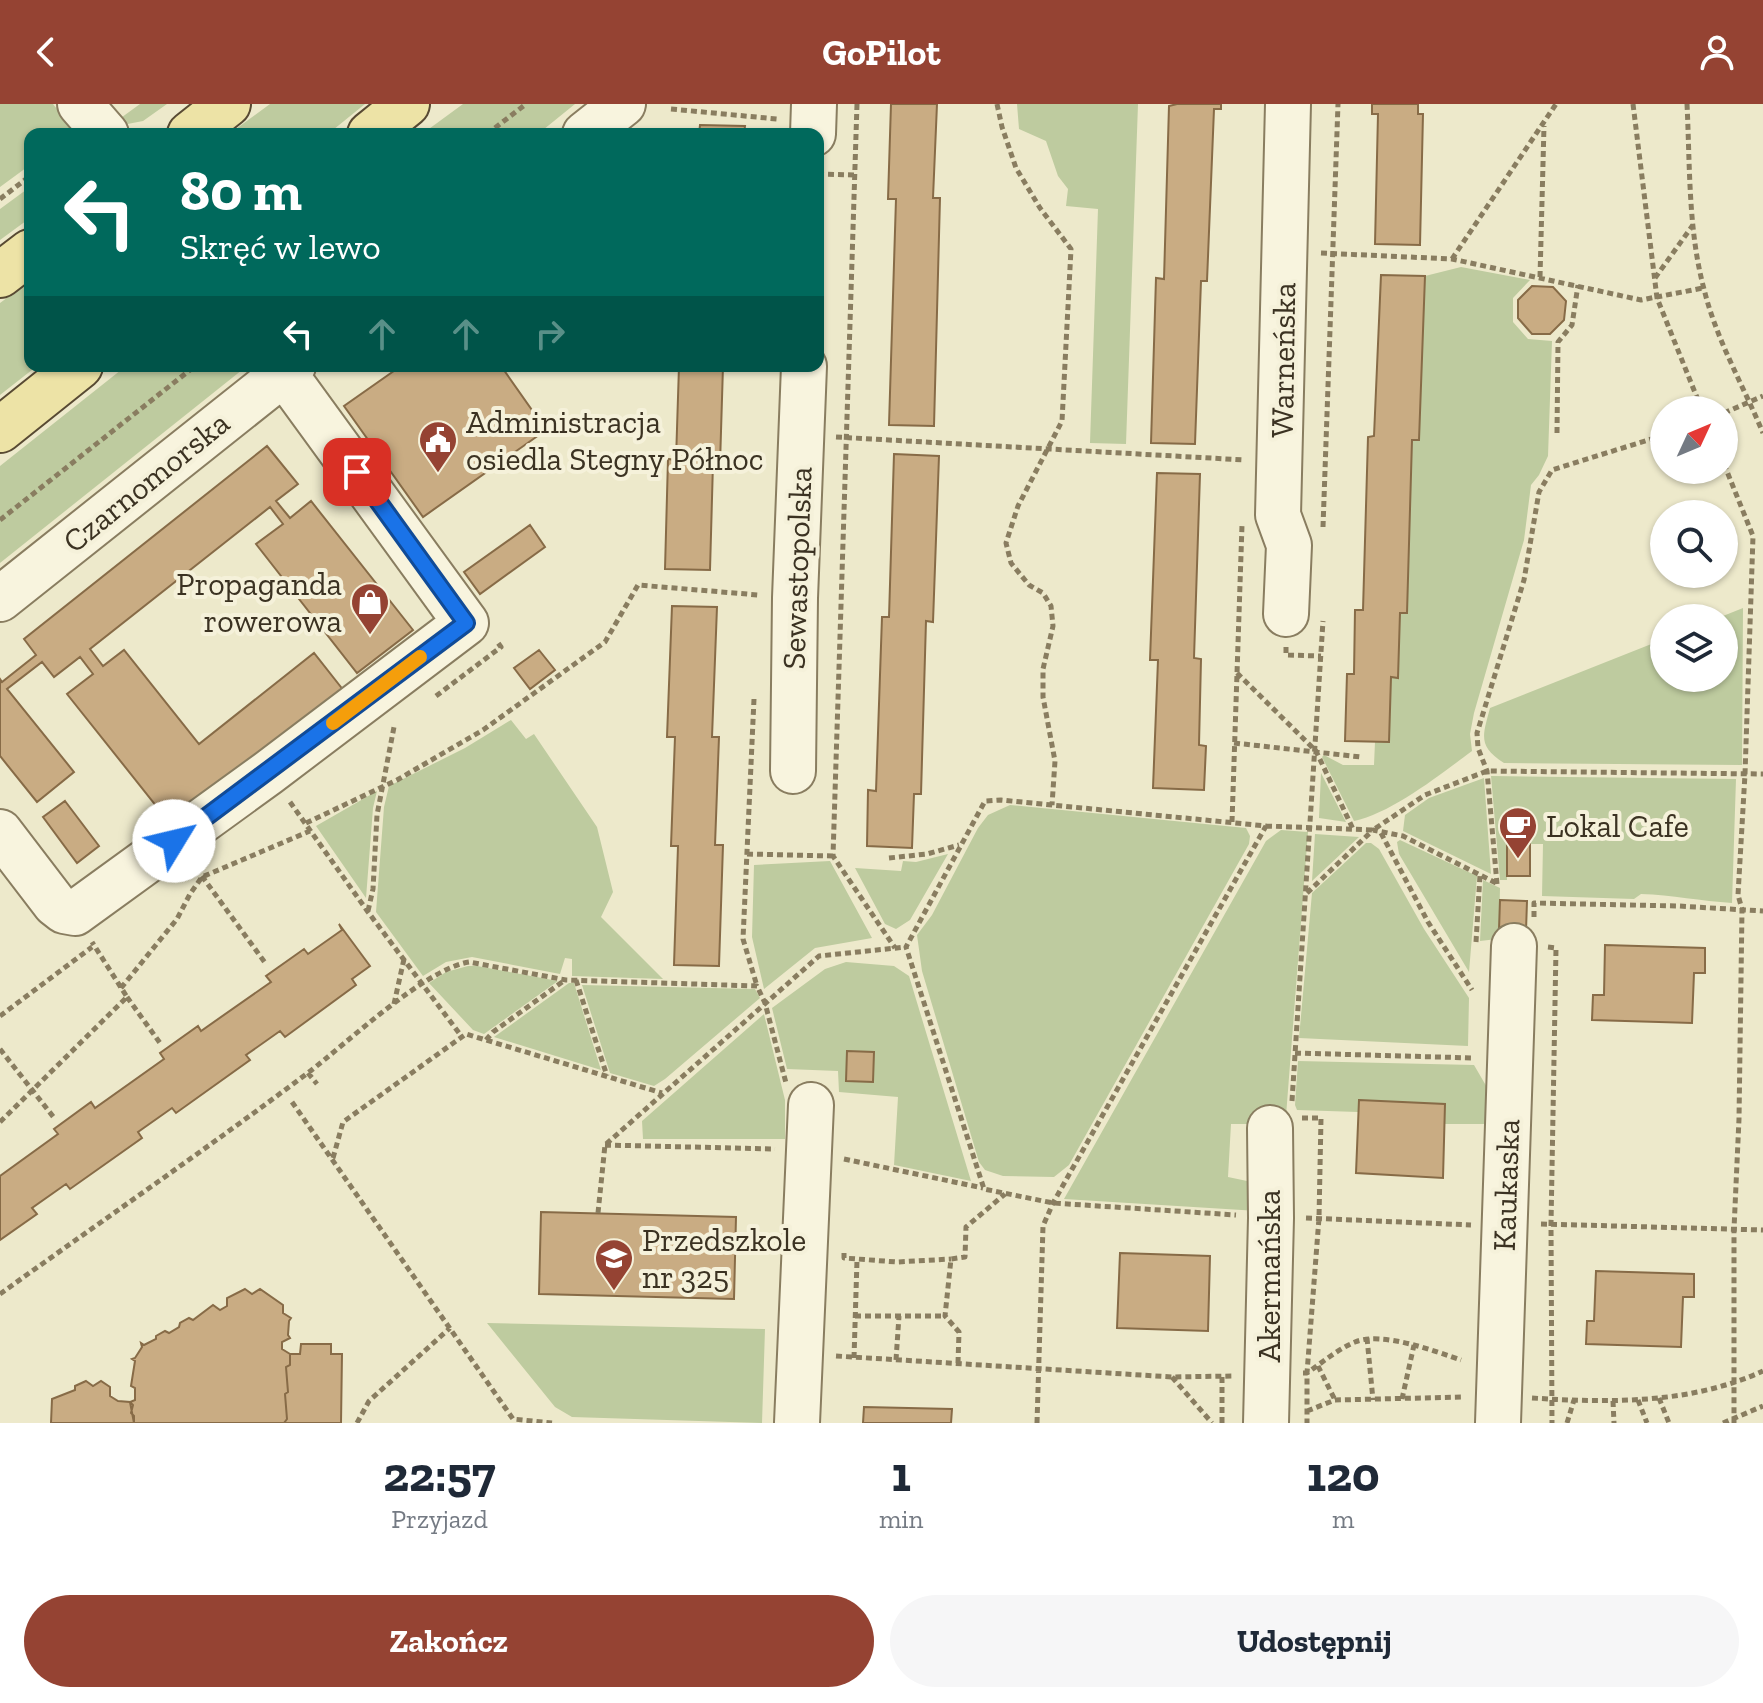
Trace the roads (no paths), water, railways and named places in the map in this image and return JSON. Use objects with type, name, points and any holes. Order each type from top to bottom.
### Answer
[{"type":"main road","points":[[198,128],[228,104]]},
{"type":"main road","points":[[377,128],[407,104]]},
{"type":"main road","points":[[0,275],[24,257]]},
{"type":"main road","points":[[0,430],[72,372]]},
{"type":"street","points":[[80,104],[101,128]]},
{"type":"street","points":[[593,128],[623,104]]},
{"type":"street","name":"Warneńska","points":[[1286,614],[1289,545],[1278,515],[1288,104]]},
{"type":"street","name":"Czarnomorska","points":[[0,599],[285,372]]},
{"type":"street","points":[[0,832],[55,904],[72,914],[268,773],[466,623],[289,372]]},
{"type":"street","name":"Sewastopolska","points":[[793,771],[795,598],[804,372]]},
{"type":"street","name":"Kaukaska","points":[[1498,1423],[1523,946]]},
{"type":"street","points":[[797,1423],[800,1100]]},
{"type":"street","name":"Akermańska","points":[[1266,1423],[1270,1128]]},
{"type":"place","name":"Administracja osiedla Stegny Północ","points":[[438,474]]},
{"type":"place","name":"Propaganda rowerowa","points":[[370,636]]},
{"type":"place","name":"Lokal Cafe","points":[[1518,860]]},
{"type":"place","name":"Przedszkole nr 325","points":[[614,1292]]}]
